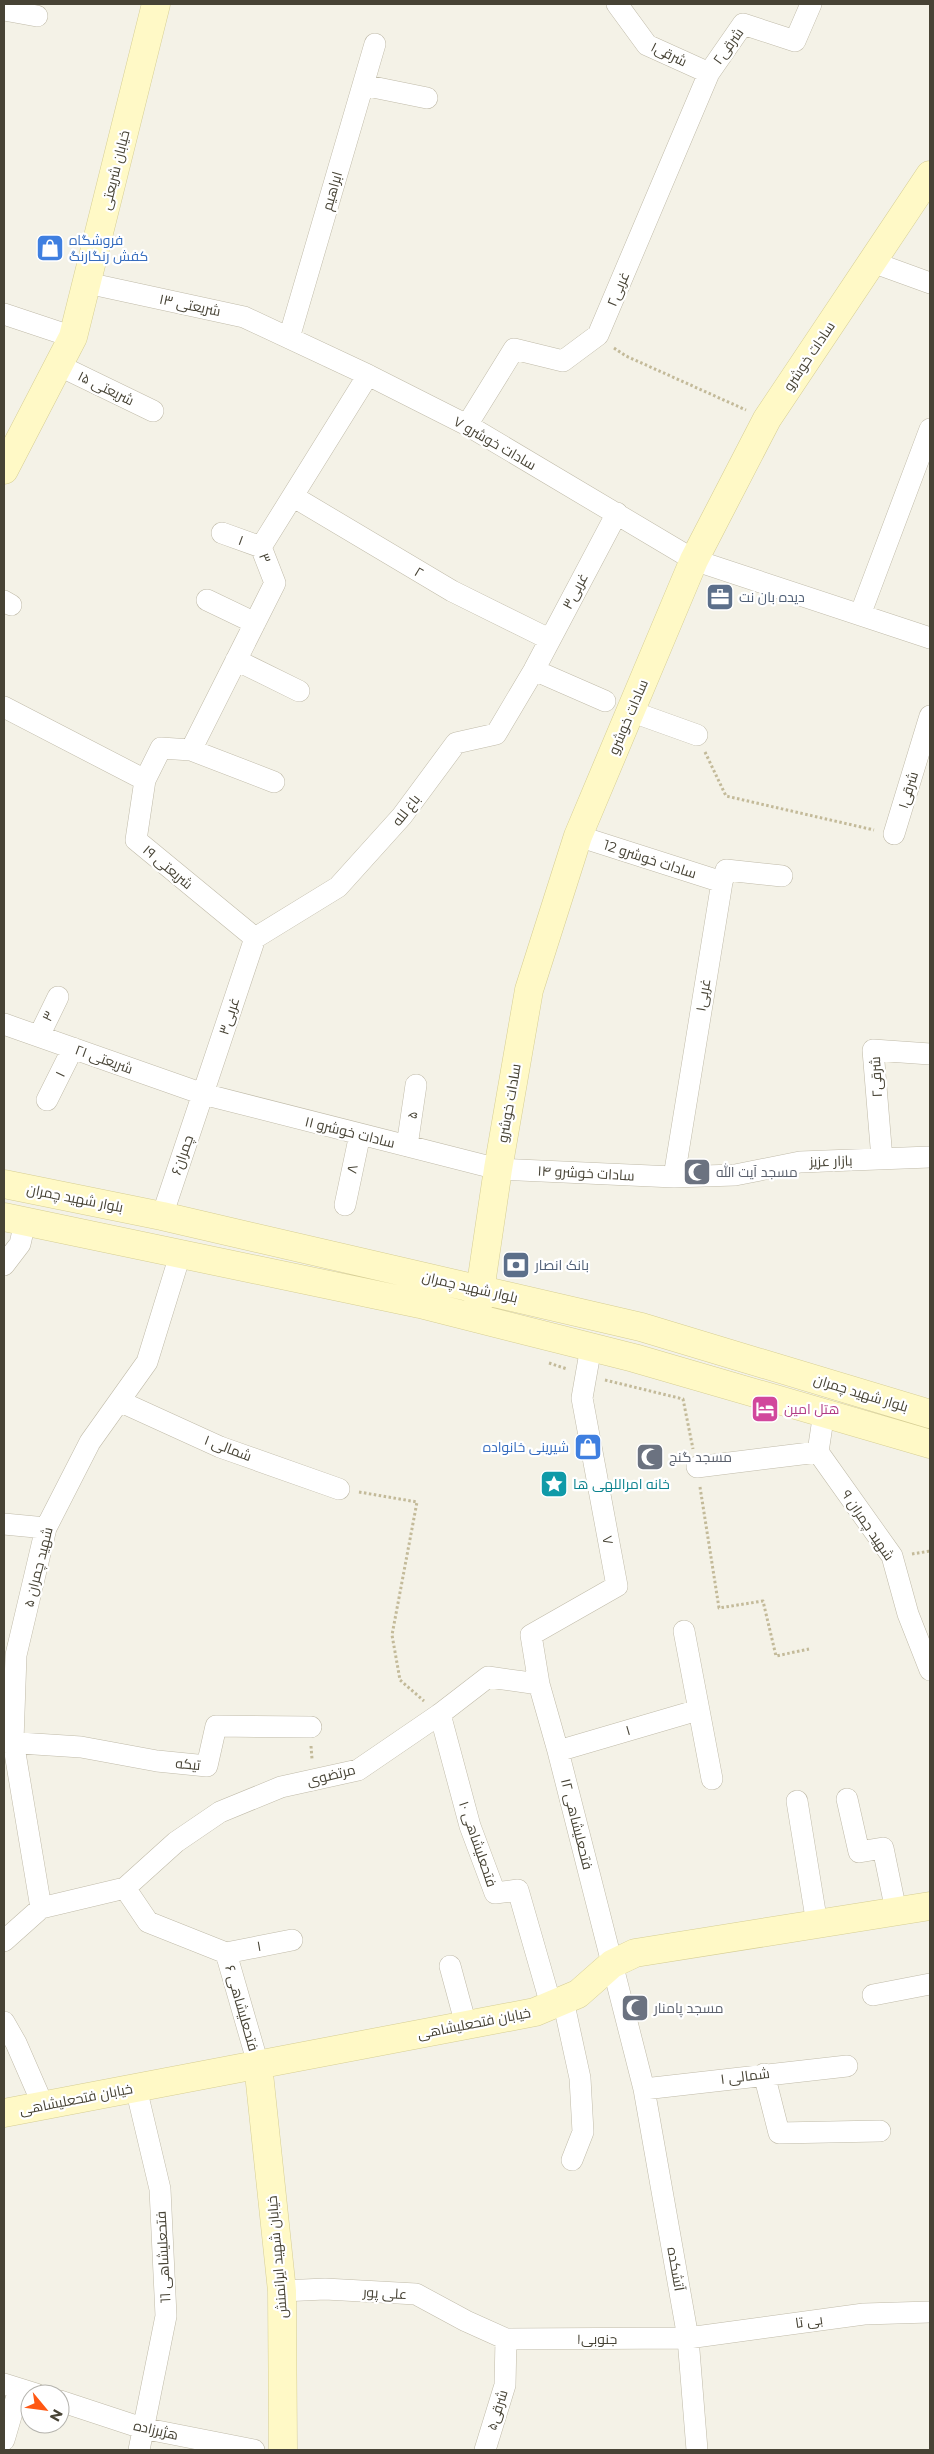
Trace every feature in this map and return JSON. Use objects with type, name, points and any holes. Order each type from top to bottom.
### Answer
[{"type":"street","name":"خیابان شریعتی","points":[[4,470],[73,337],[156,4]]},
{"type":"street","name":"شرقی۱","points":[[617,4],[647,45],[709,73]]},
{"type":"street","name":"شرقی۲","points":[[709,73],[743,24],[795,41],[811,4]]},
{"type":"street","points":[[4,10],[37,16]]},
{"type":"street","name":"ابراهیم","points":[[290,338],[375,44]]},
{"type":"street","name":"غربی۲","points":[[598,335],[709,73]]},
{"type":"street","points":[[363,85],[427,98]]},
{"type":"street","name":"سادات خوشرو","points":[[476,1318],[482,1290],[498,1169],[529,990],[578,836],[694,560],[767,419],[930,175]]},
{"type":"street","points":[[872,262],[930,283]]},
{"type":"street","name":"شریعتی ۱۳","points":[[87,283],[244,317],[290,338]]},
{"type":"street","points":[[4,314],[73,337]]},
{"type":"street","points":[[467,425],[514,349],[563,361],[598,335]]},
{"type":"street","name":"سادات خوشرو ۷","points":[[290,338],[467,425],[694,560],[930,638]]},
{"type":"street","name":"شریعتی ۱۵","points":[[58,365],[153,411]]},
{"type":"street","name":"۳","points":[[192,750],[276,583],[261,547],[294,497],[368,375]]},
{"type":"street","points":[[860,615],[930,429]]},
{"type":"street","name":"۲","points":[[294,497],[452,591],[550,639]]},
{"type":"street","name":"غربی۳","points":[[534,670],[617,513]]},
{"type":"street","name":"۱","points":[[222,533],[261,547]]},
{"type":"street","points":[[207,600],[256,623]]},
{"type":"street","points":[[236,660],[299,691]]},
{"type":"street","points":[[534,670],[606,701]]},
{"type":"street","name":"باغ لله","points":[[255,938],[338,887],[402,816],[456,743],[496,734],[534,670]]},
{"type":"street","points":[[4,707],[146,780],[162,748],[192,750],[274,782]]},
{"type":"street","points":[[630,711],[697,735]]},
{"type":"street","name":"شرقی۱","points":[[894,834],[930,721]]},
{"type":"street","name":"شریعتی ۱۹","points":[[146,780],[136,840],[255,938]]},
{"type":"street","name":"سادات خوشرو 12","points":[[578,836],[722,882]]},
{"type":"street","points":[[722,882],[726,870],[782,876]]},
{"type":"street","name":"غربی۱","points":[[674,1177],[722,882]]},
{"type":"street","name":"غربی۳","points":[[203,1094],[255,938]]},
{"type":"street","name":"۳","points":[[39,1036],[58,997]]},
{"type":"street","name":"شریعتی ۲۱","points":[[4,1024],[203,1094]]},
{"type":"street","name":"۱","points":[[47,1100],[73,1048]]},
{"type":"street","name":"شرقی۲","points":[[882,1159],[873,1050],[930,1054]]},
{"type":"street","name":"۵","points":[[407,1146],[416,1084]]},
{"type":"street","name":"سادات خوشرو ۱۱","points":[[203,1094],[498,1169]]},
{"type":"street","name":"چمران۶","points":[[162,1216],[203,1094]]},
{"type":"street","name":"۸","points":[[345,1205],[360,1134]]},
{"type":"street","name":"بازار عزیز","points":[[674,1177],[735,1175],[800,1162],[930,1157]]},
{"type":"street","name":"سادات خوشرو ۱۴","points":[[498,1169],[674,1177]]},
{"type":"street","name":"بلوار شهید چمران","points":[[4,1184],[162,1216],[642,1327],[930,1414]]},
{"type":"street","points":[[4,1265],[20,1244],[15,1220]]},
{"type":"street","name":"بلوار شهید چمران","points":[[15,1220],[420,1304],[591,1347],[824,1412],[930,1444]]},
{"type":"street","name":"شهید چمران ۵","points":[[41,1908],[8,1742],[16,1655],[46,1528],[90,1442],[147,1362],[180,1255]]},
{"type":"street","name":"۷","points":[[539,1684],[531,1635],[617,1586],[582,1398],[591,1347]]},
{"type":"street","name":"شمالی ۱","points":[[120,1401],[220,1447],[339,1489]]},
{"type":"street","points":[[697,1467],[818,1452],[824,1412]]},
{"type":"street","name":"شهید چمران ۹","points":[[818,1452],[892,1556],[908,1614],[930,1670]]},
{"type":"street","points":[[4,1524],[46,1528]]},
{"type":"street","points":[[684,1630],[712,1779]]},
{"type":"street","name":"مرتضوی","points":[[125,1888],[176,1842],[220,1812],[281,1787],[358,1770],[440,1714],[488,1677],[539,1684]]},
{"type":"street","name":"فتحعلیشاهی ۱۲","points":[[539,1684],[558,1751],[644,2089]]},
{"type":"street","name":"۱","points":[[558,1751],[698,1710]]},
{"type":"street","name":"فتحعلیشاهی ۱۰","points":[[440,1714],[470,1826],[495,1893],[518,1890],[557,2003]]},
{"type":"street","name":"تیکه","points":[[8,1742],[81,1747],[157,1761],[206,1766],[216,1726],[310,1727]]},
{"type":"street","points":[[847,1799],[859,1852],[883,1848],[896,1911]]},
{"type":"street","points":[[797,1801],[817,1924]]},
{"type":"street","points":[[4,1941],[41,1908],[125,1888]]},
{"type":"street","name":"فتحعلیشاهی ۶","points":[[125,1888],[148,1922],[226,1952],[258,2064]]},
{"type":"street","name":"خیابان فتحعلیشاهی","points":[[4,2113],[535,2012],[578,1994],[612,1964],[635,1953],[930,1906]]},
{"type":"street","name":"۱","points":[[226,1952],[292,1940]]},
{"type":"street","points":[[450,1966],[466,2025]]},
{"type":"street","points":[[873,1995],[930,1984]]},
{"type":"street","points":[[557,2003],[580,2087],[583,2132],[572,2160]]},
{"type":"street","points":[[4,2022],[16,2043],[43,2105]]},
{"type":"street","name":"خیابان شهید ایرانمنش","points":[[258,2064],[282,2291],[283,2450]]},
{"type":"street","name":"۱ شمالی","points":[[644,2089],[846,2066]]},
{"type":"street","points":[[764,2074],[779,2133],[880,2131]]},
{"type":"street","name":"فتحعلیشاهی 11","points":[[136,2088],[160,2189],[166,2316],[139,2450]]},
{"type":"street","name":"آتشکده","points":[[644,2089],[688,2338],[697,2450]]},
{"type":"street","name":"علی پور","points":[[282,2291],[325,2289],[416,2294],[466,2321],[506,2339]]},
{"type":"street","name":"بی تا","points":[[688,2338],[864,2314],[930,2312]]},
{"type":"street","name":"جنوبی۱","points":[[506,2339],[688,2338]]},
{"type":"street","name":"شرقی۵","points":[[485,2450],[505,2385],[506,2339]]},
{"type":"street","points":[[4,2440],[20,2389]]},
{"type":"street","name":"هژبرزاده","points":[[70,2405],[142,2428],[254,2450]]},
{"type":"path","points":[[598,335],[626,356],[767,419]]},
{"type":"path","points":[[697,735],[726,796],[894,834]]},
{"type":"path","points":[[697,1467],[719,1608],[763,1601],[776,1656],[809,1649]]},
{"type":"path","points":[[339,1489],[417,1502],[392,1635],[400,1680],[440,1714]]},
{"type":"path","points":[[310,1727],[313,1780]]},
{"type":"place","name":"فروشگاه کفش رنگارنگ","points":[[50,248]]},
{"type":"place","name":"دیده بان نت","points":[[720,597]]},
{"type":"place","name":"مسجد آیت الله","points":[[697,1172]]},
{"type":"place","name":"بانک انصار","points":[[516,1265]]},
{"type":"place","name":"هتل امین","points":[[765,1409]]},
{"type":"place","name":"شیرینی خانواده","points":[[588,1447]]},
{"type":"place","name":"مسجد گنج","points":[[650,1457]]},
{"type":"place","name":"خانه امراللهی ها","points":[[554,1484]]},
{"type":"place","name":"مسجد پامنار","points":[[635,2008]]}]
